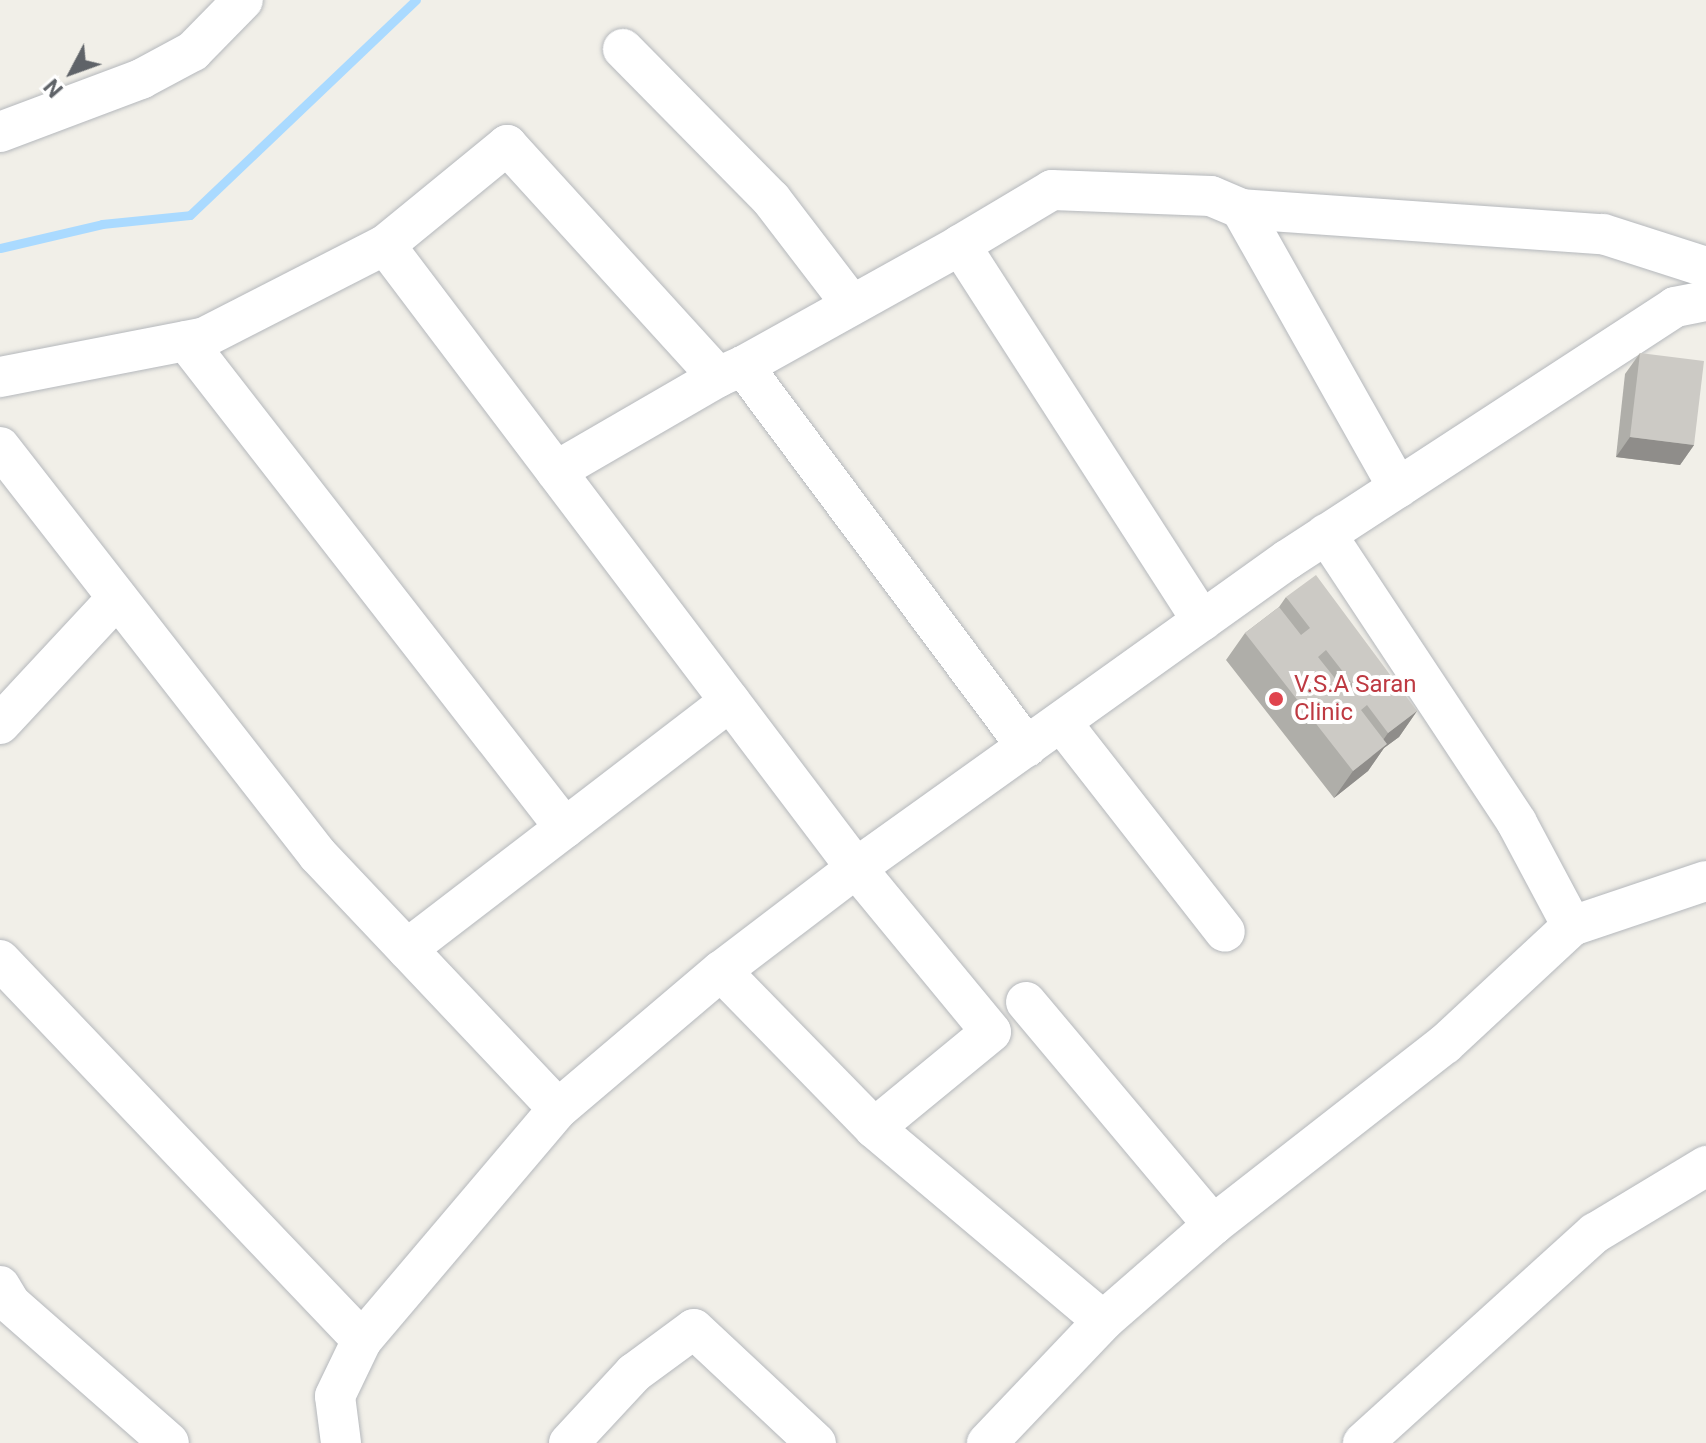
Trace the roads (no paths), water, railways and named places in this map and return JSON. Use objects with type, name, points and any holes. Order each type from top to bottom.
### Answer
[{"type":"street","points":[[0,132],[141,79],[193,51],[243,0]]},
{"type":"street","points":[[623,49],[771,199],[852,305]]},
{"type":"street","points":[[0,377],[205,337],[385,245],[507,145],[730,372],[1027,747]]},
{"type":"street","points":[[556,471],[960,245],[1052,190],[1211,196],[1241,209],[1603,234],[1706,267]]},
{"type":"street","points":[[1241,209],[1398,488]]},
{"type":"street","points":[[385,245],[856,868],[991,1032],[874,1128]]},
{"type":"street","points":[[960,245],[1202,621]]},
{"type":"street","points":[[341,1443],[335,1396],[362,1340],[558,1109],[721,971],[856,868],[1326,534],[1675,307],[1706,301]]},
{"type":"street","points":[[186,341],[565,828]]},
{"type":"street","points":[[0,447],[318,855],[558,1109]]},
{"type":"street","points":[[1326,534],[1517,823],[1572,926]]},
{"type":"street","points":[[0,724],[117,598]]},
{"type":"street","points":[[407,949],[730,701]]},
{"type":"street","points":[[1061,722],[1225,932]]},
{"type":"street","points":[[987,1443],[1103,1321],[1213,1225],[1445,1044],[1572,926],[1706,881]]},
{"type":"street","points":[[0,960],[362,1340]]},
{"type":"street","points":[[721,971],[874,1128],[1103,1321]]},
{"type":"street","points":[[1026,1002],[1213,1225]]},
{"type":"street","points":[[1363,1443],[1595,1233],[1706,1166]]},
{"type":"street","points":[[0,1286],[11,1304],[169,1443]]},
{"type":"street","points":[[569,1443],[634,1373],[694,1329],[816,1443]]},
{"type":"waterway","points":[[0,248],[102,224],[190,215],[416,0]]},
{"type":"place","name":"V.S.A Saran Clinic","points":[[1276,699]]}]
